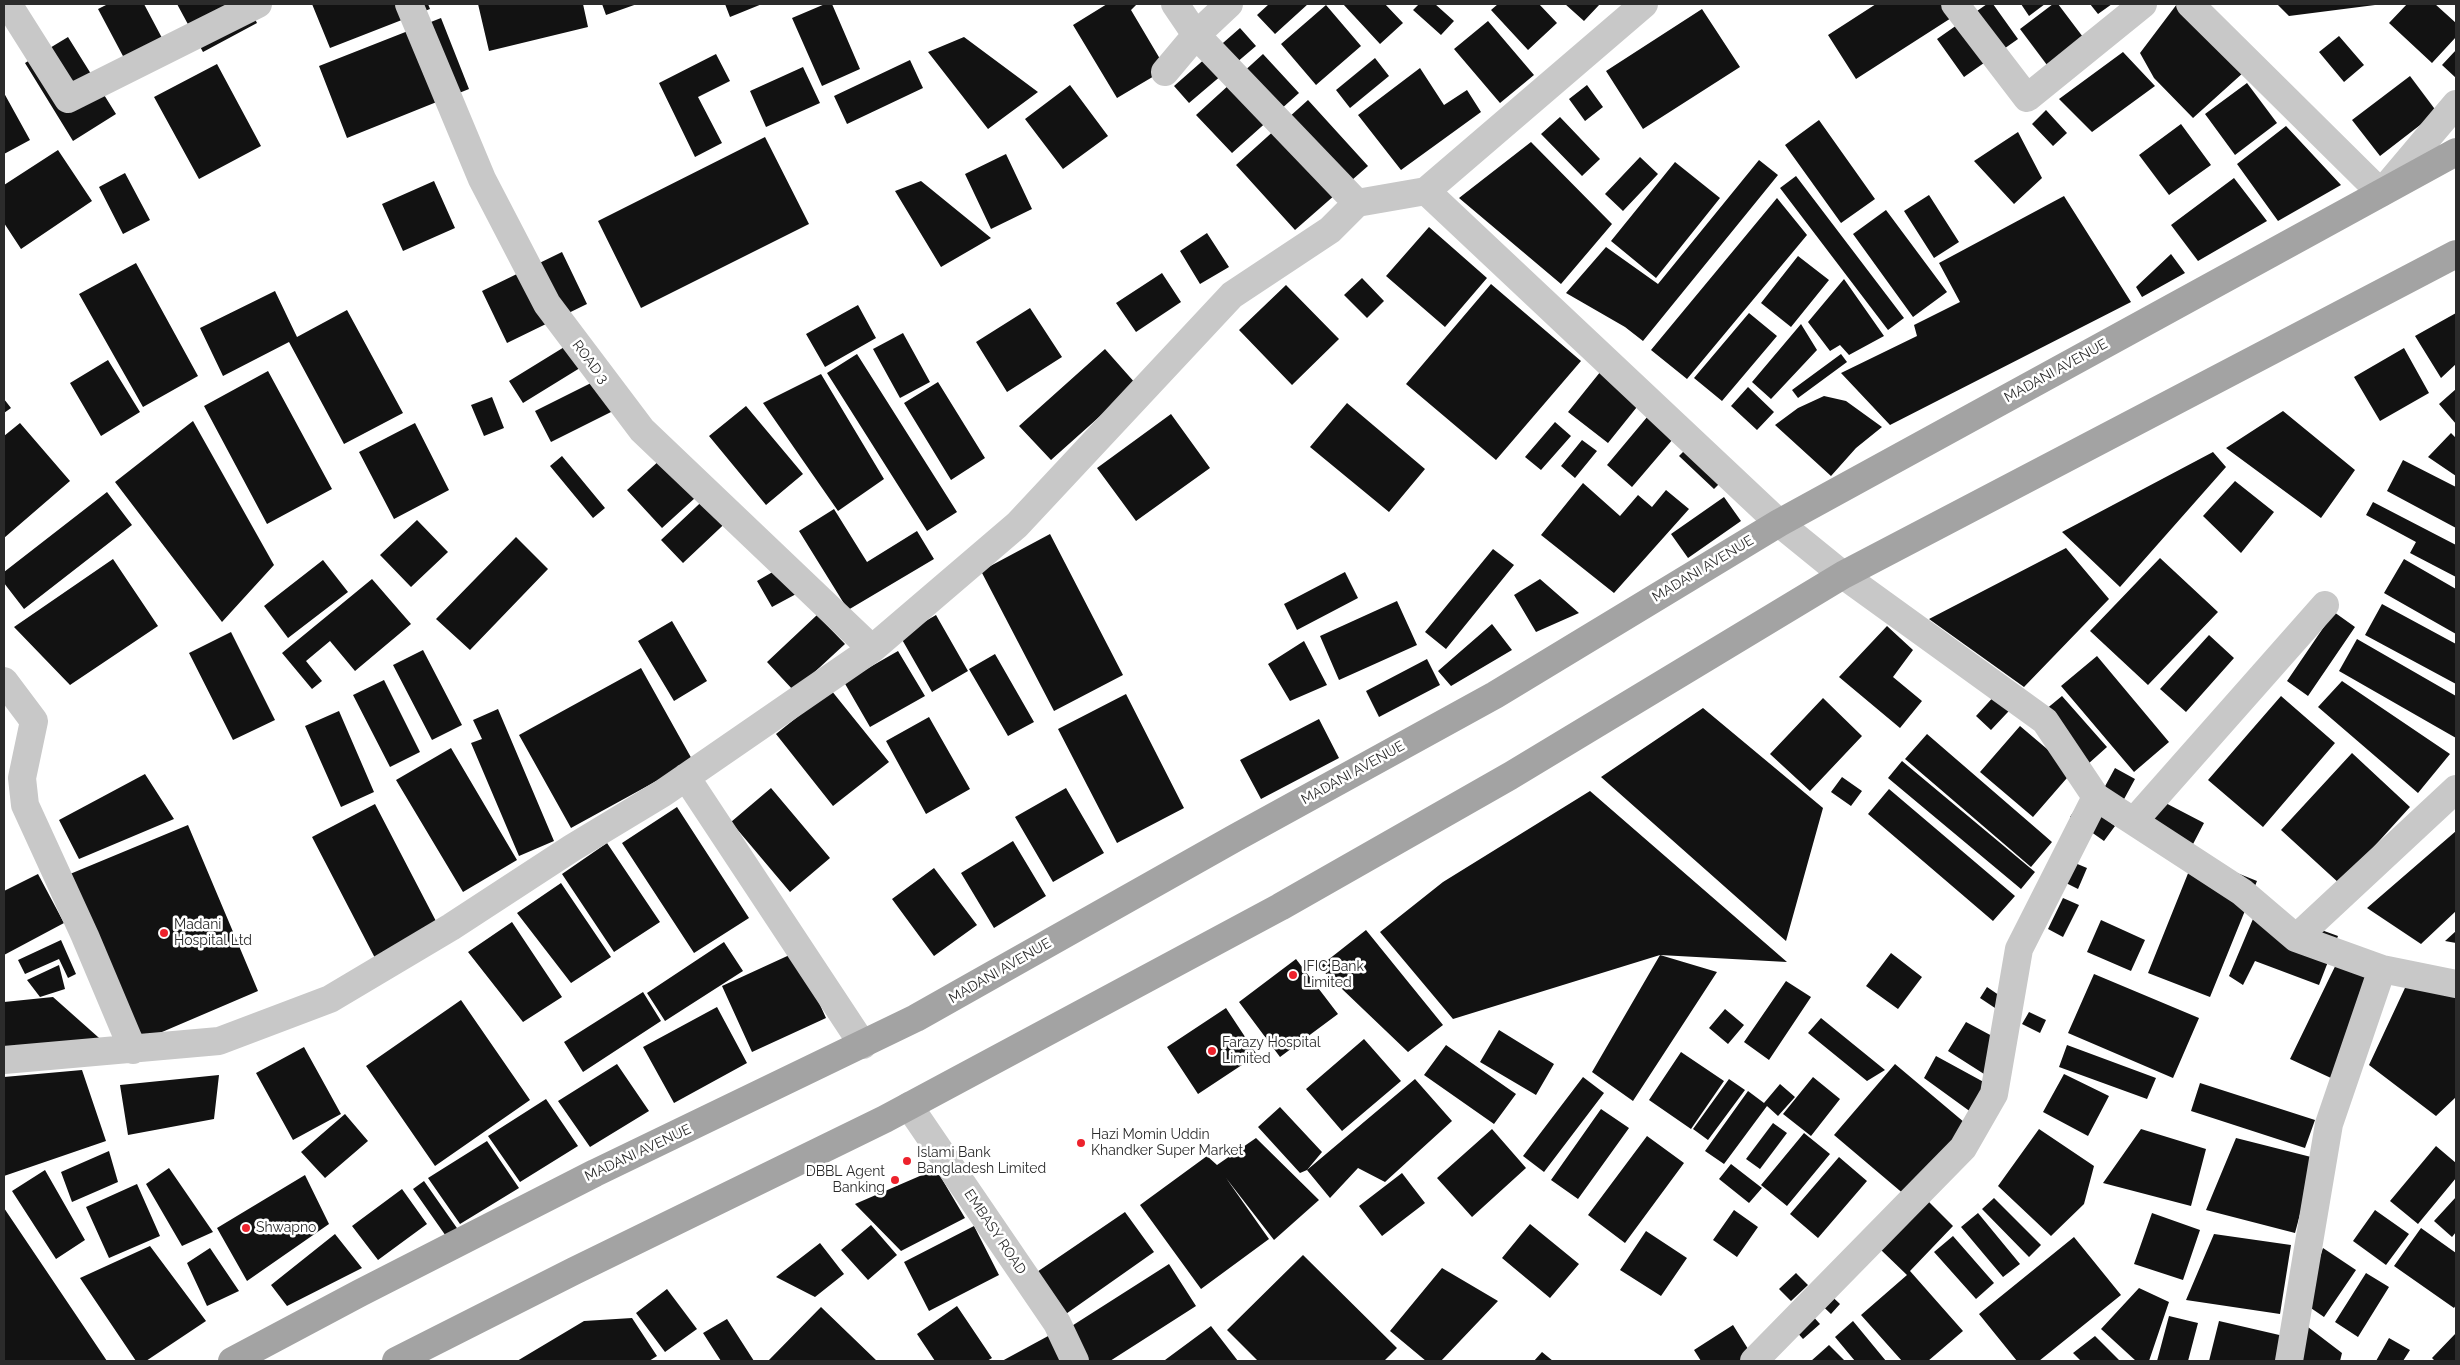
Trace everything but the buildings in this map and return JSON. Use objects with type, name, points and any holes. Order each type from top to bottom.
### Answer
[{"type":"main road","name":"MADANI AVENUE","points":[[232,1361],[369,1288],[595,1173],[916,1018],[1235,838],[1495,695],[1779,523],[2456,152]]},
{"type":"main road","points":[[396,1361],[574,1271],[814,1155],[1271,912],[1493,786],[1843,574],[2456,254]]},
{"type":"street","points":[[8,4],[68,99],[258,4]]},
{"type":"street","name":"ROAD 3","points":[[409,4],[482,179],[547,304],[642,430],[872,649]]},
{"type":"street","points":[[1175,4],[1196,35],[1357,203]]},
{"type":"street","points":[[1165,72],[1196,35],[1229,4]]},
{"type":"street","points":[[4,1060],[219,1041],[330,999],[451,927],[686,777],[872,649],[1016,525],[1232,295],[1330,230],[1357,203],[1426,191],[1644,4]]},
{"type":"street","points":[[1955,4],[2027,98],[2143,4]]},
{"type":"street","points":[[2190,4],[2381,193],[2456,104]]},
{"type":"street","points":[[1426,191],[1779,523],[1843,574],[2045,721],[2096,797],[2242,892],[2296,938],[2382,968],[2456,984]]},
{"type":"street","points":[[2134,821],[2325,605]]},
{"type":"street","points":[[4,681],[34,721],[22,778],[25,805],[85,936],[133,1050]]},
{"type":"street","points":[[686,777],[862,1045]]},
{"type":"street","points":[[2296,938],[2456,789]]},
{"type":"street","points":[[1754,1361],[1964,1148],[1994,1094],[2019,949],[2096,797]]},
{"type":"street","points":[[2289,1361],[2329,1124],[2382,968]]},
{"type":"street","name":"EMBASY ROAD","points":[[908,1106],[1057,1323],[1076,1361]]},
{"type":"place","name":"Madani Hospital Ltd","points":[[164,933]]},
{"type":"place","name":"IFIC Bank Limited","points":[[1293,975]]},
{"type":"place","name":"Farazy Hospital Limited","points":[[1212,1051]]},
{"type":"place","name":"Hazi Momin Uddin Khandker Super Market","points":[[1081,1143]]},
{"type":"place","name":"Islami Bank Bangladesh Limited","points":[[907,1161]]},
{"type":"place","name":"DBBL Agent Banking","points":[[895,1180]]},
{"type":"place","name":"Shwapno","points":[[246,1228]]}]
